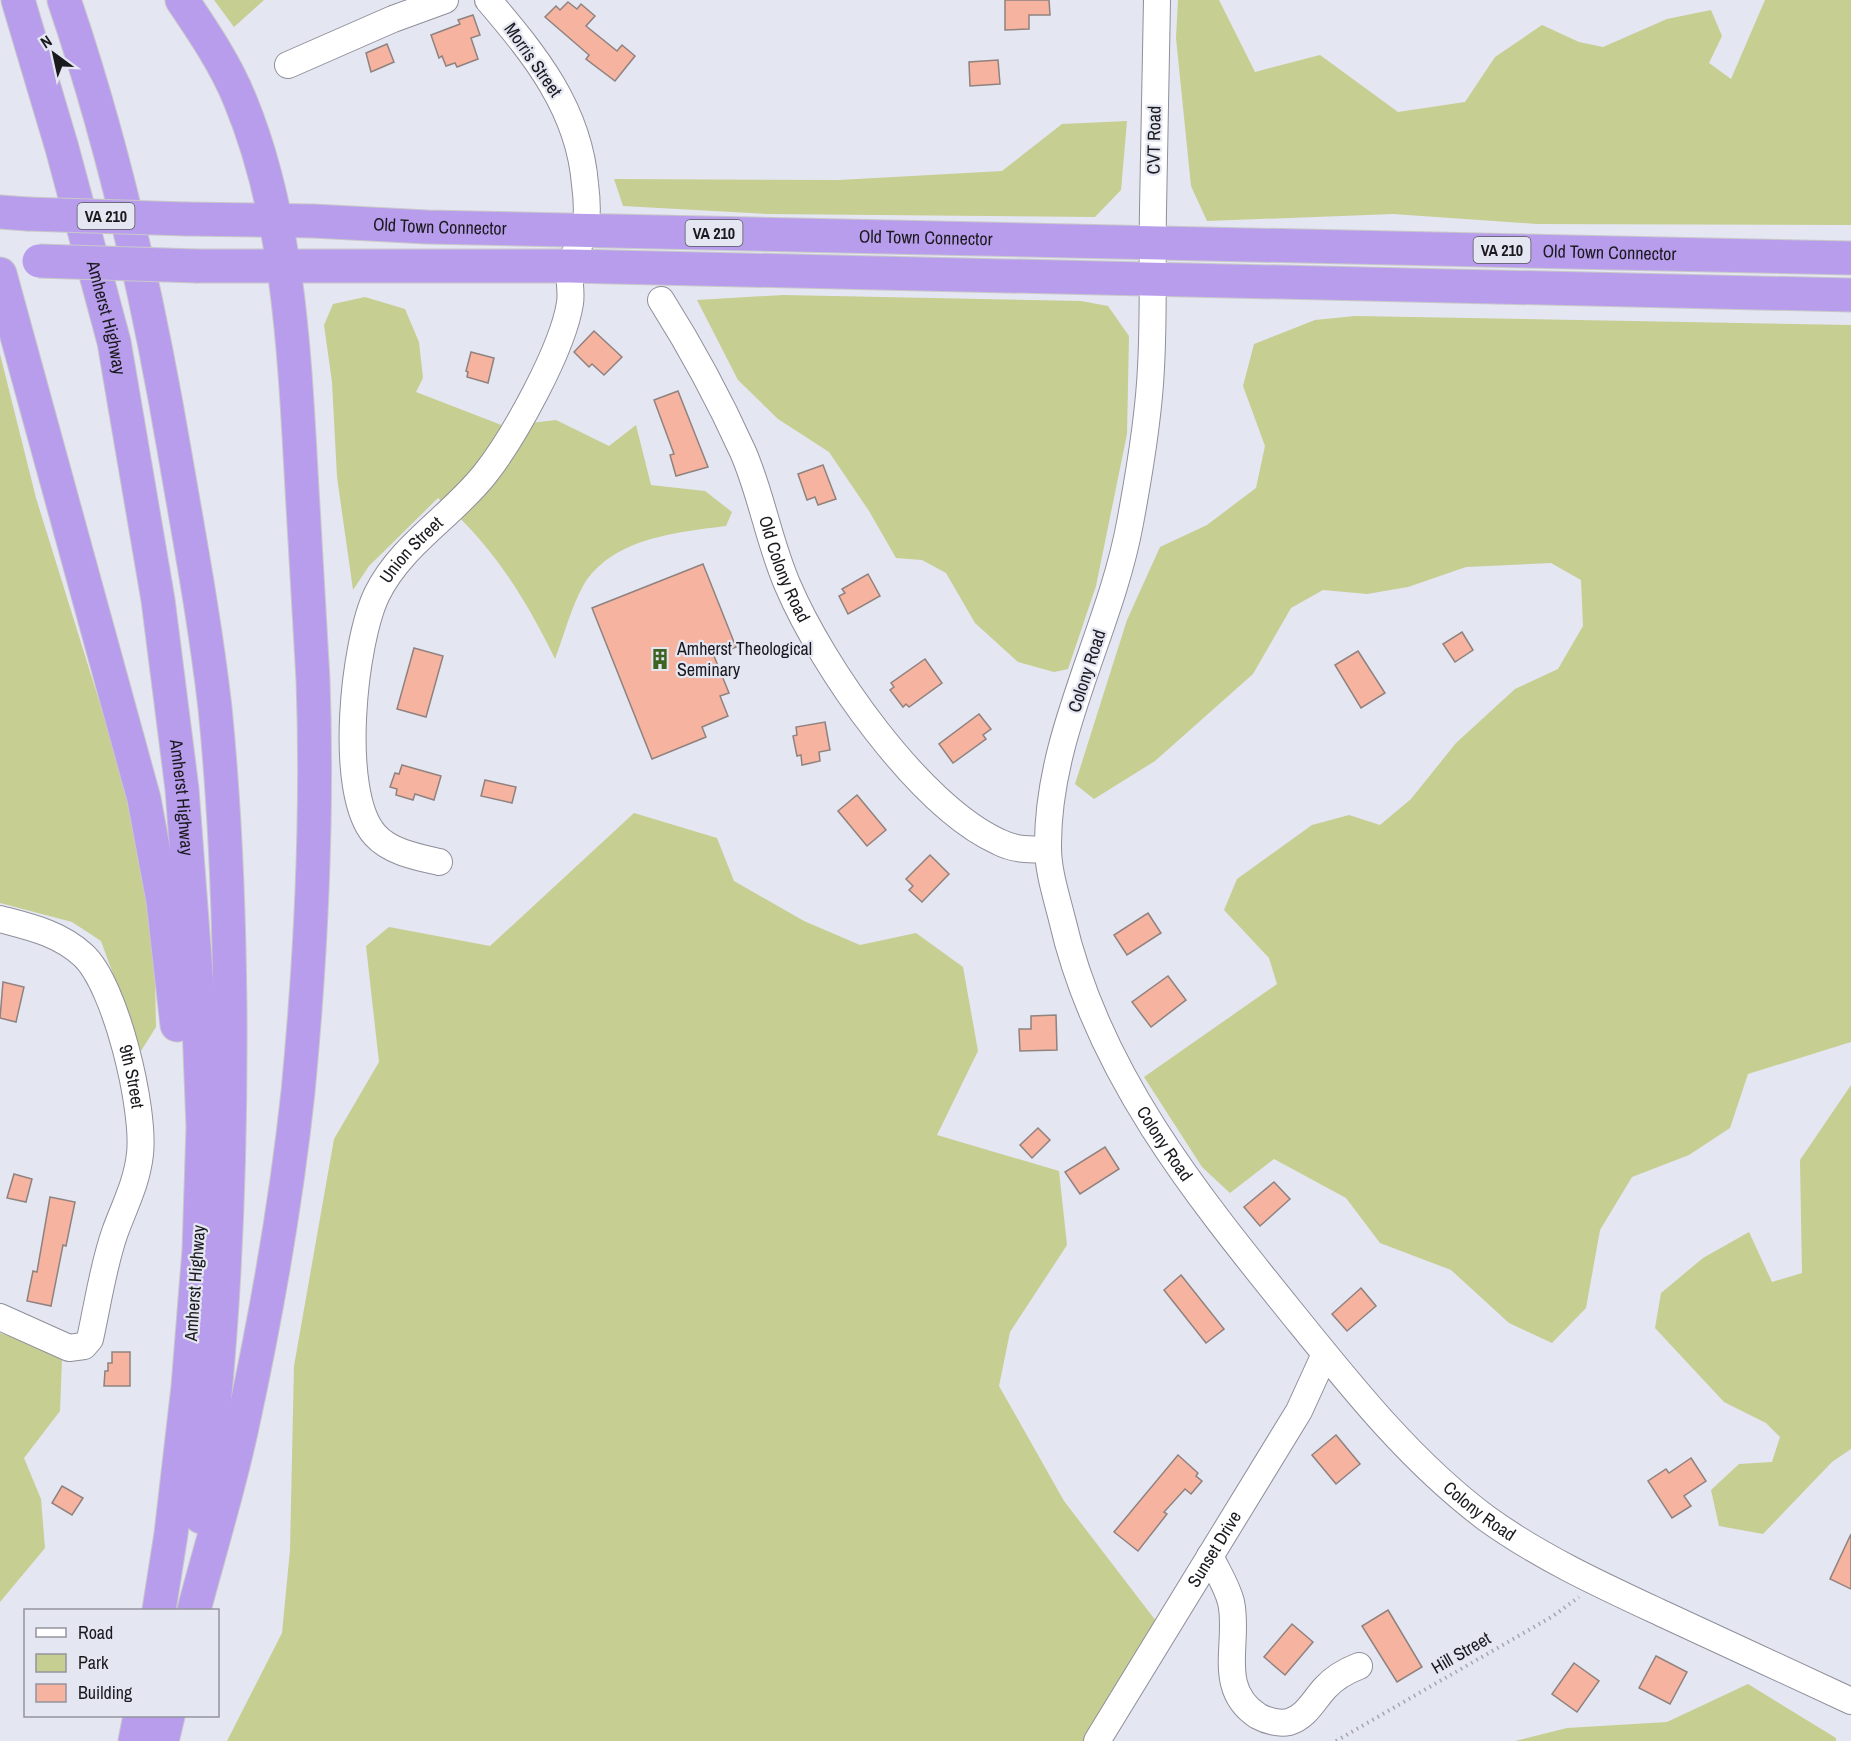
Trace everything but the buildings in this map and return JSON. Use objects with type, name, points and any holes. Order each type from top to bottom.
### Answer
[{"type":"highway","name":"Amherst Highway","points":[[18,0],[62,148],[114,342],[156,589],[182,789],[198,1000],[203,1127],[199,1250],[188,1387],[171,1533],[159,1609]]},
{"type":"highway","name":"Amherst Highway","points":[[64,0],[95,92],[158,353],[196,571],[214,709],[227,853],[231,1096],[225,1254],[206,1481],[185,1609]]},
{"type":"highway","points":[[182,0],[226,71],[241,100],[275,220],[285,267],[297,407],[313,682],[311,924],[297,1095],[275,1251],[242,1428],[195,1609]]},
{"type":"highway","name":"Old Town Connector","points":[[14,213],[585,230],[1851,258]]},
{"type":"highway","name":"Old Town Connector","points":[[0,260],[285,267],[570,266],[1851,295]]},
{"type":"highway","points":[[0,274],[144,799],[163,901],[183,1094],[188,1387]]},
{"type":"highway","points":[[135,1741],[140,1717]]},
{"type":"highway","points":[[162,1741],[168,1717]]},
{"type":"street","points":[[288,65],[392,9],[445,0]]},
{"type":"street","name":"Morris Street","points":[[488,0],[545,71],[563,102],[578,141],[584,168],[587,201],[585,230]]},
{"type":"street","name":"CVT Road","points":[[1153,279],[1157,0]]},
{"type":"street","name":"Union Street","points":[[439,862],[411,856],[389,846],[375,836],[367,824],[352,760],[354,707],[362,641],[374,602],[393,569],[476,484],[503,450],[556,346],[570,303],[570,266],[585,230]]},
{"type":"street","name":"Colony Road","points":[[1153,279],[1151,373],[1130,525],[1111,597],[1062,747],[1053,784],[1048,849],[1051,874],[1070,956],[1084,996],[1109,1052],[1141,1110],[1207,1209],[1325,1354],[1407,1449],[1446,1486],[1487,1519],[1532,1548],[1595,1582],[1851,1701]]},
{"type":"street","name":"Old Colony Road","points":[[661,300],[720,402],[744,456],[787,584],[824,657],[870,722],[947,808],[972,828],[1000,843],[1024,850],[1048,849]]},
{"type":"street","name":"9th Street","points":[[0,919],[42,930],[63,939],[87,959],[113,1010],[137,1099],[140,1153],[135,1182],[115,1232],[90,1339],[84,1346],[76,1349],[0,1317]]},
{"type":"street","name":"Sunset Drive","points":[[1097,1741],[1299,1411],[1325,1354]]},
{"type":"street","points":[[1210,1556],[1231,1602],[1234,1627],[1230,1662],[1233,1680],[1240,1696],[1252,1711],[1264,1719],[1278,1723],[1290,1721],[1305,1713],[1336,1678],[1359,1666]]},
{"type":"path","name":"Hill Street","points":[[1336,1741],[1553,1616],[1595,1582]]},
{"type":"green space","points":[[214,0],[264,0],[234,27]]},
{"type":"green space","points":[[1178,0],[1219,0],[1255,72],[1320,55],[1398,112],[1465,102],[1495,57],[1542,25],[1579,42],[1603,47],[1667,19],[1711,10],[1722,36],[1709,63],[1731,79],[1765,0],[1851,0],[1851,225],[1537,224],[1393,214],[1207,221],[1191,186],[1176,38]]},
{"type":"green space","points":[[1127,121],[1121,190],[1095,217],[767,214],[623,206],[614,179],[839,180],[1002,171],[1062,124]]},
{"type":"green space","points":[[783,295],[1081,301],[1108,306],[1129,336],[1127,434],[1096,586],[1068,669],[1054,672],[1018,662],[975,623],[946,573],[922,560],[896,558],[869,511],[829,452],[778,419],[738,380],[697,300]]},
{"type":"green space","points":[[365,297],[405,309],[419,342],[423,378],[416,392],[504,426],[556,420],[609,446],[636,425],[651,485],[705,491],[732,512],[726,526],[687,531],[647,540],[610,557],[595,570],[583,586],[571,612],[555,659],[532,614],[505,572],[474,533],[438,498],[369,566],[353,590],[337,477],[332,382],[324,325],[333,304]]},
{"type":"green space","points":[[1355,316],[1851,325],[1851,1042],[1748,1074],[1730,1128],[1689,1155],[1632,1177],[1600,1230],[1586,1308],[1552,1343],[1509,1323],[1451,1270],[1380,1243],[1346,1198],[1274,1159],[1230,1193],[1202,1167],[1144,1077],[1277,984],[1269,958],[1224,910],[1237,879],[1312,825],[1349,815],[1380,825],[1411,799],[1456,743],[1515,689],[1558,669],[1583,626],[1581,580],[1551,563],[1466,567],[1408,587],[1367,594],[1323,590],[1291,608],[1253,674],[1155,761],[1094,799],[1075,784],[1127,620],[1160,547],[1207,525],[1256,488],[1265,446],[1243,386],[1254,344],[1315,320]]},
{"type":"green space","points":[[0,354],[36,498],[128,794],[154,935],[156,1027],[141,1051],[101,941],[72,922],[0,903]]},
{"type":"green space","points":[[634,813],[717,838],[734,881],[804,921],[860,945],[916,933],[963,967],[978,1051],[937,1135],[1059,1171],[1067,1245],[1010,1332],[999,1386],[1064,1501],[1156,1621],[1084,1741],[227,1741],[282,1633],[290,1550],[294,1366],[334,1139],[379,1062],[366,946],[389,927],[490,946]]},
{"type":"green space","points":[[1851,1085],[1851,1449],[1832,1462],[1763,1534],[1719,1526],[1711,1490],[1739,1464],[1772,1462],[1780,1437],[1766,1423],[1724,1402],[1655,1328],[1661,1293],[1703,1258],[1749,1232],[1772,1282],[1802,1273],[1800,1160]]},
{"type":"green space","points":[[0,1333],[25,1341],[62,1360],[60,1411],[24,1458],[41,1499],[45,1548],[0,1602]]},
{"type":"green space","points":[[1748,1684],[1836,1738],[1836,1741],[1515,1741],[1567,1728],[1667,1722]]},
{"type":"place","name":"Amherst Theological Seminary","points":[[660,659]]}]
